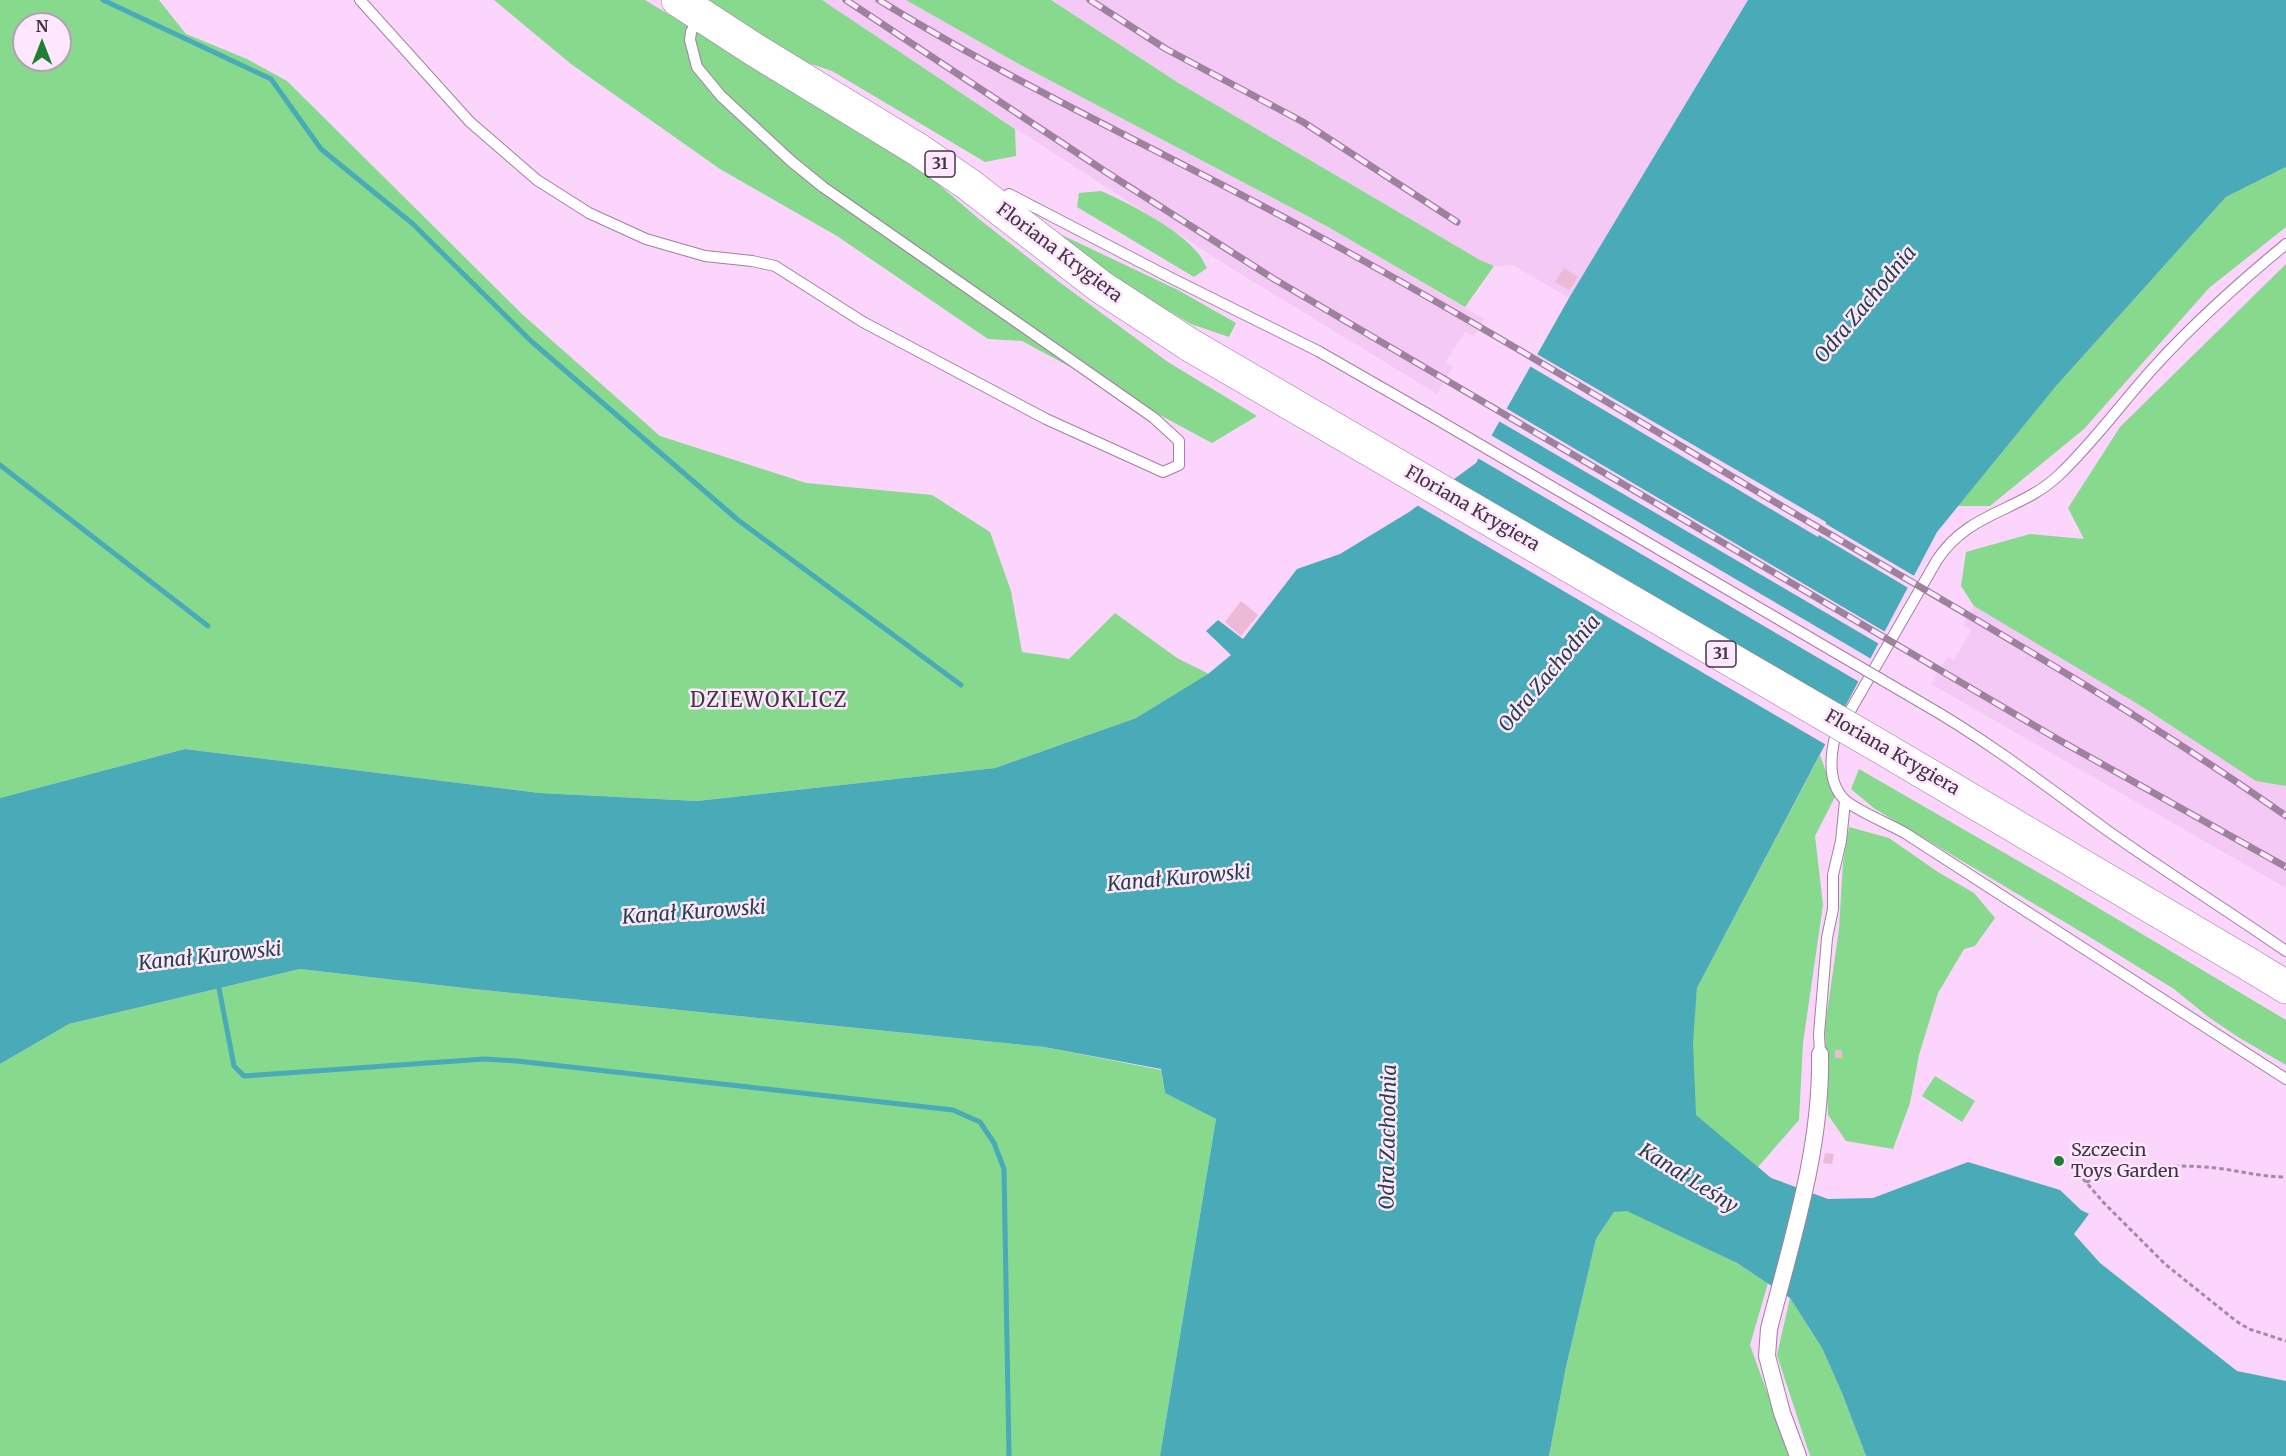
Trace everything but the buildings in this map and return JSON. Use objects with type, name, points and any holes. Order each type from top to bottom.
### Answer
[{"type":"main road","name":"Floriana Krygiera","points":[[689,7],[807,83],[926,154],[1101,287],[1191,345],[1876,744],[2286,987]]},
{"type":"street","points":[[1798,1456],[1782,1413],[1767,1356],[1769,1329],[1810,1163],[1820,1104],[1820,1054]]},
{"type":"lane","points":[[360,0],[470,122],[537,180],[589,213],[646,239],[705,256],[775,266],[862,322],[1046,419],[1163,472],[1179,465],[1179,441],[1154,418],[823,187],[754,128],[721,96],[697,67],[692,56],[690,40],[694,24],[689,7]]},
{"type":"lane","name":"Floriana Krygiera","points":[[1009,194],[1318,351],[1965,728],[2107,830],[2286,951]]},
{"type":"lane","points":[[2286,244],[2182,337],[2057,477],[2031,495],[1970,526],[1944,550],[1835,737],[1832,768],[1834,783],[1845,801],[1905,833],[2286,1079]]},
{"type":"lane","points":[[1820,1054],[1819,1034],[1827,938],[1833,909],[1833,875],[1841,841],[1845,801]]},
{"type":"path","points":[[2086,1182],[2130,1169],[2189,1167],[2217,1168],[2271,1177],[2286,1177]]},
{"type":"path","points":[[2078,1173],[2164,1264],[2236,1321],[2249,1329],[2286,1341]]},
{"type":"shaded area","points":[[822,0],[906,0],[1017,63],[1330,228],[1484,319],[1474,337],[1465,332],[1446,361],[1453,367],[1437,394],[1231,268]]},
{"type":"shaded area","points":[[1051,0],[1748,0],[1569,298],[1513,265],[1494,266],[1480,260],[1177,82]]},
{"type":"shaded area","points":[[1974,606],[2141,706],[2256,780],[2286,786],[2286,888],[1931,684],[1947,657],[1954,660],[1971,630],[1963,625]]},
{"type":"green space","points":[[0,0],[159,0],[186,34],[247,59],[287,81],[522,314],[660,436],[806,483],[932,495],[990,532],[1011,591],[1022,652],[1069,659],[1115,613],[1177,658],[1209,674],[1136,718],[995,768],[697,801],[540,793],[185,749],[0,798]]},
{"type":"green space","points":[[494,0],[645,0],[916,165],[979,219],[1058,281],[1168,362],[1257,416],[1212,443],[1022,341],[988,339],[837,236],[720,169],[571,64]]},
{"type":"green space","points":[[703,0],[822,0],[1015,129],[1016,156],[985,162],[832,71],[799,60]]},
{"type":"green space","points":[[906,0],[1051,0],[1177,82],[1480,260],[1494,266],[1465,307],[1330,228],[1017,63]]},
{"type":"green space","points":[[2286,167],[2286,227],[2209,288],[2084,429],[1990,506],[1958,506],[2057,385],[2226,197]]},
{"type":"green space","points":[[1101,191],[1139,209],[1165,225],[1188,243],[1207,268],[1194,277],[1077,207],[1079,193]]},
{"type":"green space","points":[[1062,235],[1178,290],[1236,323],[1229,337],[1191,324],[1113,278],[1077,254]]},
{"type":"green space","points":[[2286,264],[2286,786],[2256,781],[2141,706],[1974,606],[1961,586],[1966,552],[2030,534],[2084,539],[2068,508],[2120,427]]},
{"type":"green space","points":[[1820,755],[1835,797],[1815,836],[1823,905],[1803,1043],[1799,1120],[1758,1167],[1771,1178],[1783,1182],[1775,1197],[1686,1107],[1697,988]]},
{"type":"green space","points":[[1859,769],[2060,885],[2286,1020],[2286,1065],[2207,1016],[2174,989],[1875,809],[1851,789]]},
{"type":"green space","points":[[1849,827],[1889,838],[1938,872],[1974,893],[1995,918],[1975,946],[1964,949],[1938,993],[1919,1055],[1910,1103],[1893,1149],[1846,1141],[1828,1115],[1825,1027],[1839,929],[1843,862]]},
{"type":"green space","points":[[300,969],[473,989],[1044,1047],[1161,1070],[1165,1093],[1216,1119],[1160,1456],[0,1456],[0,1064],[69,1024]]},
{"type":"green space","points":[[1935,1076],[1975,1101],[1962,1122],[1922,1096]]},
{"type":"green space","points":[[1627,1210],[1737,1263],[1768,1283],[1750,1345],[1790,1456],[1549,1456],[1566,1367],[1596,1239],[1614,1212]]},
{"type":"green space","points":[[1790,1298],[1822,1348],[1866,1456],[1810,1456],[1777,1355]]},
{"type":"water","points":[[1748,0],[2286,0],[2286,167],[2226,197],[2057,385],[1937,532],[1697,988],[1693,1042],[1696,1115],[1771,1178],[1828,1199],[1873,1198],[1968,1162],[2060,1190],[2081,1210],[2089,1214],[2074,1234],[2100,1263],[2237,1371],[2286,1381],[2286,1456],[1866,1456],[1822,1348],[1790,1298],[1737,1263],[1627,1211],[1614,1212],[1596,1239],[1566,1367],[1549,1456],[1160,1456],[1216,1119],[1165,1093],[1161,1069],[1044,1047],[473,989],[300,969],[69,1024],[0,1064],[0,798],[185,749],[540,793],[697,801],[995,768],[1136,718],[1208,674],[1231,655],[1206,631],[1218,620],[1243,639],[1297,569],[1340,554],[1409,512],[1476,463],[1569,298]]},
{"type":"pier","points":[[1535,353],[1916,577],[1910,589],[1528,365]]},
{"type":"pier","points":[[1504,407],[1887,633],[1881,645],[1497,420]]},
{"type":"pier","points":[[1489,434],[1873,660],[1861,683],[1476,457]]},
{"type":"pier","points":[[1450,479],[1846,711],[1828,746],[1415,504]]},
{"type":"waterway","points":[[103,0],[271,79],[321,149],[413,224],[531,341],[738,520],[961,685]]},
{"type":"waterway","points":[[0,465],[208,626]]},
{"type":"waterway","points":[[218,983],[234,1066],[244,1076],[484,1059],[517,1061],[953,1110],[980,1122],[994,1143],[1004,1169],[1009,1456]]},
{"type":"railway","points":[[846,0],[1106,172],[1274,279],[2059,740],[2286,867]]},
{"type":"railway","points":[[879,0],[985,62],[1257,203],[1490,333],[2101,695],[2164,734],[2286,816]]},
{"type":"railway","points":[[1090,0],[1166,49],[1303,122],[1457,222]]},
{"type":"place","name":"Szczecin Toys Garden","points":[[2059,1161]]},
{"type":"district","name":"DZIEWOKLICZ","points":[[769,701]]},
{"type":"water label","name":"Odra Zachodnia","points":[[1866,305]]},
{"type":"water label","name":"Odra Zachodnia","points":[[1550,674]]},
{"type":"water label","name":"Kanał Kurowski","points":[[1179,879]]},
{"type":"water label","name":"Kanał Kurowski","points":[[694,913]]},
{"type":"water label","name":"Kanał Kurowski","points":[[210,957]]},
{"type":"water label","name":"Odra Zachodnia","points":[[1389,1137]]},
{"type":"water label","name":"Kanał Leśny","points":[[1688,1179]]}]
